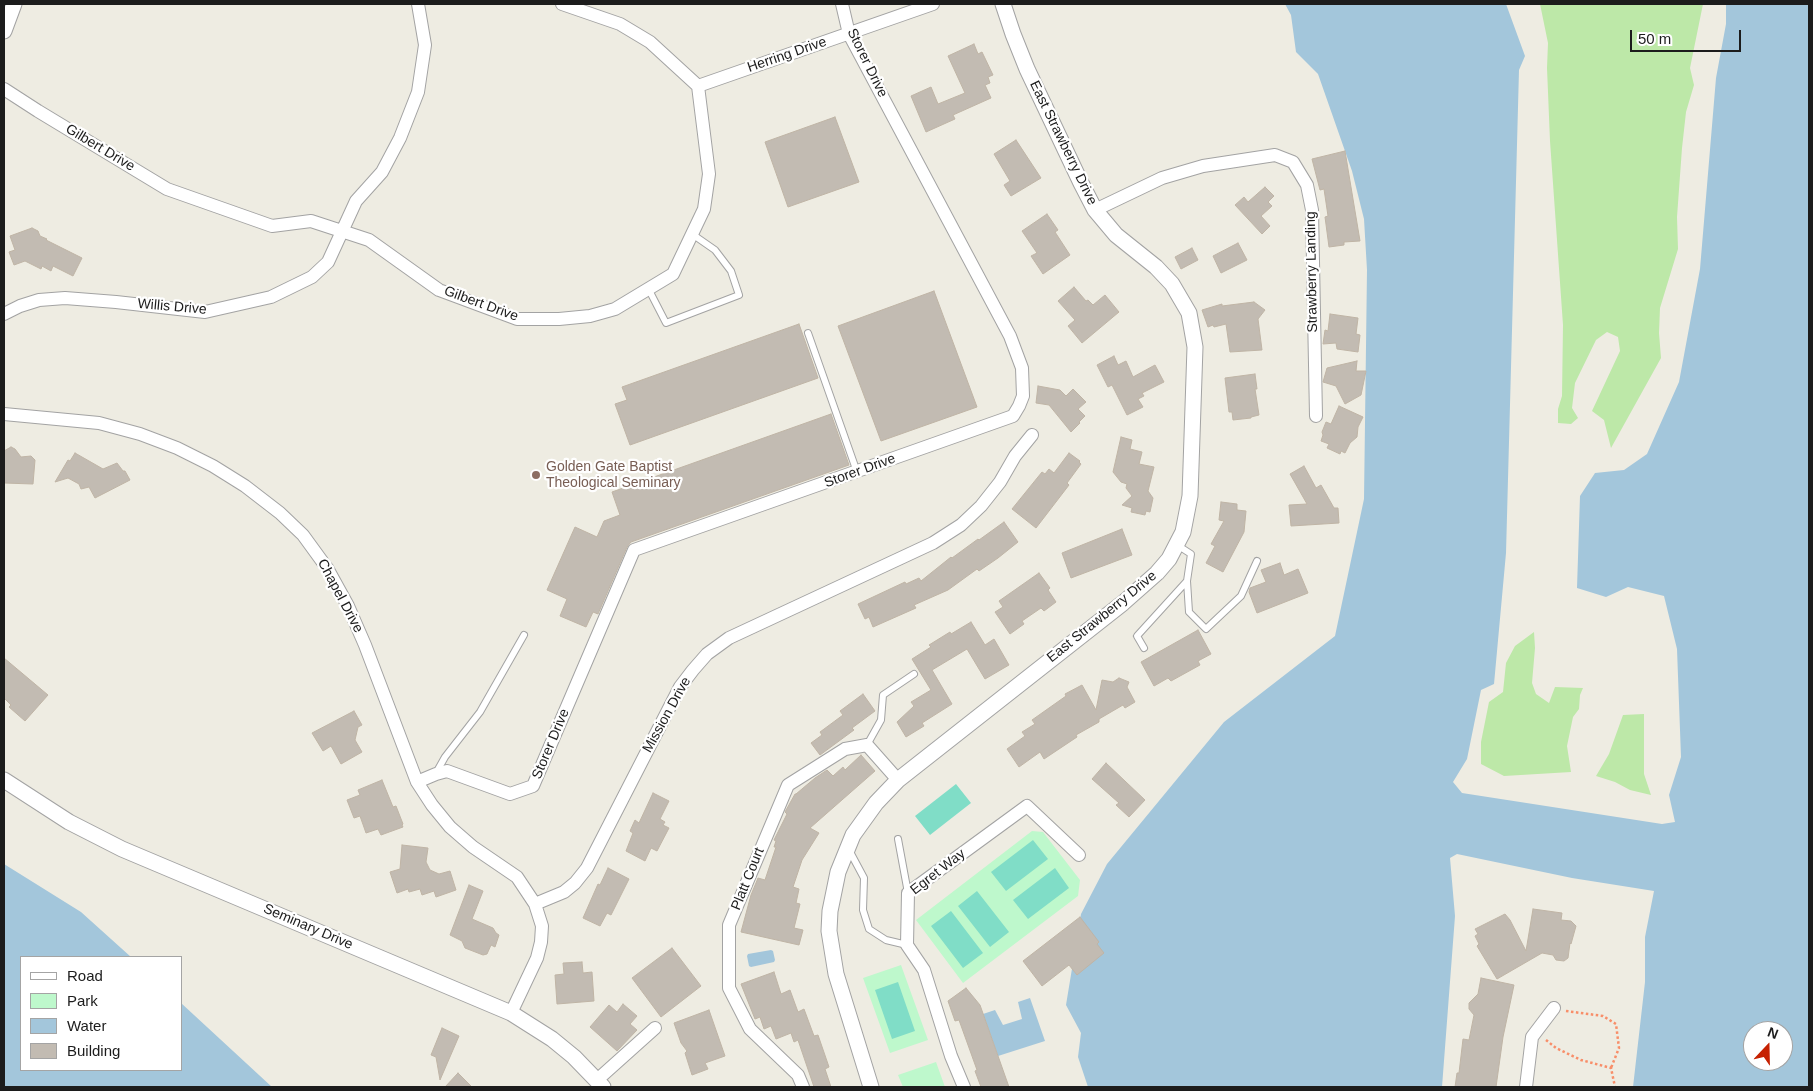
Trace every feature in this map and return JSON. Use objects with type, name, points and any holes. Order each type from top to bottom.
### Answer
[{"type":"street","points":[[4,31],[14,4]]},
{"type":"street","name":"Willis Drive","points":[[4,314],[39,300],[64,298],[205,312],[271,297],[312,278],[328,262],[356,201],[382,172],[400,138],[418,92],[425,45],[418,4]]},
{"type":"street","points":[[562,4],[620,24],[650,42],[698,86]]},
{"type":"street","name":"Storer Drive","points":[[417,782],[447,771],[510,794],[533,786],[634,550],[1013,416],[1019,406],[1022,396],[1022,368],[1010,336],[850,34],[842,4]]},
{"type":"street","name":"Herring Drive","points":[[698,86],[933,4]]},
{"type":"street","name":"East Strawberry Drive","points":[[870,1087],[842,995],[831,950],[829,931],[833,891],[847,847],[864,819],[887,790],[898,780],[1142,587],[1168,559],[1177,545],[1185,523],[1190,496],[1196,370],[1193,329],[1189,313],[1172,284],[1156,267],[1116,235],[1095,210],[1028,69],[1003,4]]},
{"type":"street","name":"Gilbert Drive","points":[[4,88],[38,111],[167,189],[272,226],[311,221],[370,240],[439,290],[517,319],[559,319],[590,316],[615,309],[673,274],[704,209],[709,174],[698,86]]},
{"type":"street","name":"Strawberry Landing","points":[[1095,210],[1162,178],[1202,166],[1275,155],[1293,162],[1307,185],[1312,210],[1316,416]]},
{"type":"street","name":"Chapel Drive","points":[[4,414],[99,423],[140,434],[177,448],[214,466],[245,486],[280,513],[304,535],[327,568],[348,606],[366,645],[417,782],[432,805],[450,827],[473,847],[517,877],[535,904]]},
{"type":"street","name":"Mission Drive","points":[[535,904],[564,892],[575,883],[587,868],[680,687],[707,654],[729,638],[933,543],[961,525],[981,506],[1000,482],[1015,456],[1032,435]]},
{"type":"street","points":[[867,745],[898,780]]},
{"type":"street","name":"Platt Court","points":[[803,1087],[798,1075],[750,1029],[729,988],[729,925],[788,785],[845,749],[867,745]]},
{"type":"street","name":"Seminary Drive","points":[[4,780],[69,822],[122,849],[511,1013],[552,1039],[574,1056],[600,1084]]},
{"type":"street","name":"Egret Way","points":[[907,945],[908,893],[1027,806],[1079,855]]},
{"type":"street","points":[[511,1013],[537,958],[541,942],[542,926],[535,904]]},
{"type":"street","points":[[907,945],[924,970],[951,1056],[964,1087]]},
{"type":"street","points":[[1526,1087],[1532,1038],[1554,1008]]},
{"type":"street","points":[[600,1084],[655,1028]]},
{"type":"lane","points":[[649,290],[666,323],[739,294],[731,272],[715,250],[692,234]]},
{"type":"lane","points":[[808,333],[857,472]]},
{"type":"lane","points":[[1177,545],[1191,554],[1187,581],[1189,612],[1206,629],[1241,596],[1257,561]]},
{"type":"lane","points":[[1144,648],[1137,636],[1187,581]]},
{"type":"lane","points":[[436,774],[445,757],[480,712],[524,635]]},
{"type":"lane","points":[[867,745],[881,720],[882,695],[914,674]]},
{"type":"lane","points":[[898,839],[908,893]]},
{"type":"lane","points":[[847,847],[864,878],[863,910],[869,928],[886,940],[907,945]]},
{"type":"path","points":[[1554,1008],[1603,1016],[1616,1024],[1619,1048],[1611,1068],[1615,1087]]},
{"type":"path","points":[[1536,1033],[1556,1048],[1581,1060],[1611,1068]]},
{"type":"green space","points":[[1540,4],[1703,4],[1690,68],[1694,85],[1686,112],[1682,148],[1677,217],[1678,249],[1660,308],[1661,358],[1611,448],[1604,420],[1592,411],[1620,351],[1618,337],[1607,332],[1596,340],[1575,383],[1572,408],[1578,418],[1571,424],[1558,423],[1558,409],[1562,396],[1563,325],[1550,141],[1547,68],[1548,43]]},
{"type":"green space","points":[[1534,632],[1535,648],[1532,683],[1536,694],[1549,703],[1555,687],[1583,688],[1580,695],[1579,709],[1573,717],[1567,746],[1571,772],[1504,776],[1481,764],[1481,742],[1489,702],[1503,692],[1506,663],[1515,646]]},
{"type":"green space","points":[[1644,714],[1644,774],[1651,795],[1630,790],[1615,782],[1596,776],[1609,754],[1623,715]]},
{"type":"green space","points":[[1032,831],[1043,832],[1080,880],[1078,896],[963,983],[916,920]]},
{"type":"green space","points":[[901,965],[928,1040],[890,1053],[863,978]]},
{"type":"green space","points":[[936,1062],[945,1087],[903,1087],[898,1075]]},
{"type":"shaded area","points":[[956,784],[971,803],[930,835],[915,816]]},
{"type":"shaded area","points":[[1033,840],[1048,859],[1006,891],[991,872]]},
{"type":"shaded area","points":[[1055,868],[1069,888],[1028,919],[1013,900]]},
{"type":"shaded area","points":[[977,891],[1009,932],[990,947],[958,906]]},
{"type":"shaded area","points":[[951,911],[983,953],[963,968],[931,926]]},
{"type":"shaded area","points":[[898,982],[915,1031],[892,1039],[875,990]]},
{"type":"water","points":[[1285,4],[1506,4],[1525,56],[1519,70],[1506,553],[1494,684],[1481,690],[1467,759],[1453,782],[1462,793],[1662,824],[1675,822],[1669,795],[1681,757],[1677,649],[1664,596],[1628,587],[1606,597],[1577,588],[1580,496],[1595,473],[1624,470],[1647,454],[1679,382],[1700,269],[1716,78],[1726,24],[1726,4],[1809,4],[1809,1087],[1633,1087],[1645,982],[1645,937],[1654,891],[1572,878],[1457,854],[1450,858],[1455,916],[1442,1087],[1088,1087],[1078,1057],[1081,1033],[1066,1005],[1081,914],[1107,864],[1224,722],[1335,636],[1364,499],[1367,270],[1364,219],[1352,171],[1318,74],[1296,52],[1291,15]]},
{"type":"water","points":[[4,864],[81,912],[130,956],[20,956],[20,1071],[182,1071],[182,1004],[272,1087],[4,1087]]},
{"type":"water","points":[[773,951],[774,962],[749,966],[748,954]]},
{"type":"water","points":[[1030,998],[1045,1041],[998,1056],[983,1014],[995,1010],[1003,1025],[1022,1019],[1018,1002]]},
{"type":"building","points":[[974,44],[978,54],[982,52],[993,75],[988,77],[990,83],[985,85],[991,98],[953,115],[955,119],[926,132],[911,96],[931,87],[938,104],[965,93],[948,56]]},
{"type":"building","points":[[835,117],[859,182],[788,207],[765,142]]},
{"type":"building","points":[[1016,140],[1041,178],[1011,196],[1004,185],[1010,181],[994,154]]},
{"type":"building","points":[[1345,151],[1360,241],[1344,242],[1344,245],[1329,247],[1325,217],[1328,216],[1324,189],[1320,190],[1312,159]]},
{"type":"building","points":[[1265,187],[1274,196],[1268,202],[1272,206],[1261,216],[1270,226],[1262,234],[1235,205],[1244,197],[1248,202]]},
{"type":"building","points":[[1047,214],[1058,230],[1055,232],[1070,255],[1043,274],[1031,256],[1037,253],[1022,231]]},
{"type":"building","points":[[32,228],[38,231],[40,236],[46,240],[82,258],[73,276],[53,266],[51,271],[42,266],[41,269],[25,261],[14,265],[9,252],[15,250],[10,236]]},
{"type":"building","points":[[1238,243],[1247,260],[1221,273],[1213,256]]},
{"type":"building","points":[[1192,248],[1198,260],[1181,269],[1175,257]]},
{"type":"building","points":[[1074,287],[1086,301],[1088,300],[1093,305],[1105,295],[1119,312],[1082,343],[1068,326],[1075,320],[1058,301]]},
{"type":"building","points":[[934,291],[977,407],[881,441],[838,326]]},
{"type":"building","points":[[1254,302],[1265,310],[1258,319],[1262,350],[1230,352],[1226,324],[1208,327],[1202,310],[1222,304],[1222,306]]},
{"type":"building","points":[[1330,314],[1358,318],[1356,334],[1360,335],[1358,352],[1337,349],[1336,343],[1323,344],[1325,330],[1328,331]]},
{"type":"building","points":[[799,324],[818,378],[630,445],[615,404],[627,400],[622,387]]},
{"type":"building","points":[[1114,356],[1118,365],[1126,361],[1133,377],[1155,365],[1164,382],[1142,393],[1144,396],[1138,399],[1143,407],[1127,415],[1112,385],[1108,387],[1097,365]]},
{"type":"building","points":[[1357,361],[1356,371],[1366,371],[1361,395],[1345,404],[1336,386],[1323,382],[1327,368]]},
{"type":"building","points":[[1255,374],[1259,415],[1233,420],[1232,412],[1229,412],[1225,378]]},
{"type":"building","points":[[1038,386],[1060,390],[1066,396],[1073,389],[1086,402],[1078,409],[1085,416],[1071,432],[1049,405],[1036,403]]},
{"type":"building","points":[[1339,406],[1363,417],[1358,427],[1357,437],[1350,443],[1345,453],[1341,451],[1340,454],[1327,448],[1329,444],[1321,441],[1326,422],[1331,424]]},
{"type":"building","points":[[831,414],[849,465],[631,542],[627,547],[598,614],[593,612],[586,627],[560,616],[567,599],[547,590],[575,527],[597,537],[604,521],[620,515],[612,492]]},
{"type":"building","points":[[1121,437],[1132,440],[1130,449],[1142,452],[1139,464],[1154,467],[1148,491],[1153,498],[1150,512],[1146,511],[1145,515],[1131,512],[1132,508],[1122,505],[1132,496],[1126,488],[1127,484],[1121,482],[1113,472]]},
{"type":"building","points":[[11,447],[21,457],[31,456],[35,460],[33,484],[4,483],[4,451]]},
{"type":"building","points":[[75,453],[103,469],[117,463],[130,480],[95,498],[89,487],[81,489],[79,484],[68,478],[55,482],[68,460],[70,461]]},
{"type":"building","points":[[1069,453],[1080,461],[1081,464],[1067,483],[1069,485],[1036,528],[1012,509],[1042,472],[1045,474],[1049,469],[1054,473]]},
{"type":"building","points":[[1304,466],[1316,488],[1321,485],[1334,508],[1338,508],[1339,523],[1291,526],[1289,505],[1307,504],[1290,474]]},
{"type":"building","points":[[1221,502],[1237,504],[1237,510],[1246,511],[1244,532],[1223,572],[1206,563],[1215,546],[1211,544],[1224,521],[1219,520]]},
{"type":"building","points":[[1004,522],[1018,542],[998,558],[979,571],[977,569],[948,590],[914,605],[916,608],[873,627],[869,617],[865,619],[858,604],[905,582],[906,584],[919,578],[921,581],[951,557]]},
{"type":"building","points":[[1122,529],[1132,555],[1071,578],[1062,553]]},
{"type":"building","points":[[1280,563],[1284,575],[1298,569],[1308,593],[1257,613],[1249,592],[1250,588],[1266,582],[1261,570]]},
{"type":"building","points":[[1039,573],[1050,588],[1048,590],[1056,602],[1044,611],[1041,608],[1022,621],[1024,624],[1010,634],[995,612],[1003,607],[999,601]]},
{"type":"building","points":[[971,622],[985,645],[994,639],[1009,665],[985,679],[967,649],[932,670],[952,704],[922,723],[924,726],[906,737],[897,722],[914,706],[911,702],[931,690],[912,659],[931,647],[929,645]]},
{"type":"building","points":[[1198,630],[1211,654],[1198,661],[1200,665],[1171,681],[1168,678],[1154,686],[1141,662]]},
{"type":"building","points":[[4,658],[48,695],[25,721],[9,707],[11,705],[4,698]]},
{"type":"building","points":[[1119,678],[1129,682],[1127,687],[1135,702],[1125,708],[1123,705],[1099,719],[1099,722],[1076,735],[1077,737],[1044,759],[1040,752],[1019,767],[1007,749],[1025,736],[1022,732],[1035,724],[1032,720],[1066,696],[1065,694],[1082,685],[1096,710],[1102,680],[1113,682]]},
{"type":"building","points":[[863,694],[875,711],[852,728],[854,730],[820,755],[811,743],[822,735],[820,732],[843,715],[840,711]]},
{"type":"building","points":[[354,711],[362,725],[358,727],[355,740],[362,752],[341,764],[331,746],[323,751],[312,733]]},
{"type":"building","points":[[861,755],[875,771],[810,828],[819,833],[802,860],[793,887],[799,889],[796,903],[800,904],[794,928],[803,930],[799,945],[741,932],[751,895],[758,878],[765,880],[776,847],[774,847],[776,841],[774,840],[787,814],[785,812],[795,794],[827,770],[833,776],[843,767],[845,770]]},
{"type":"building","points":[[1106,763],[1145,800],[1129,817],[1116,805],[1119,803],[1092,779]]},
{"type":"building","points":[[382,780],[393,807],[396,806],[403,827],[381,835],[378,829],[366,833],[360,816],[354,818],[347,800],[360,795],[358,790]]},
{"type":"building","points":[[653,793],[669,801],[660,819],[665,822],[663,825],[669,828],[657,851],[651,848],[645,861],[626,851],[633,833],[630,831],[635,820],[639,823]]},
{"type":"building","points":[[402,845],[428,848],[426,862],[430,870],[439,874],[450,871],[456,890],[436,897],[434,891],[422,895],[420,889],[409,892],[408,889],[397,893],[390,872],[400,869]]},
{"type":"building","points":[[608,868],[629,879],[611,915],[607,913],[600,926],[583,918],[598,884],[600,885]]},
{"type":"building","points":[[469,885],[483,891],[472,919],[493,928],[499,935],[495,947],[491,945],[487,954],[483,955],[465,948],[462,941],[450,935]]},
{"type":"building","points":[[1533,909],[1562,913],[1561,920],[1571,921],[1576,926],[1570,943],[1568,958],[1564,961],[1556,960],[1553,955],[1542,953],[1497,979],[1477,946],[1479,944],[1475,936],[1478,934],[1475,929],[1505,914],[1526,951]]},
{"type":"building","points":[[1080,917],[1099,942],[1097,944],[1104,953],[1077,975],[1069,965],[1042,986],[1023,961]]},
{"type":"building","points":[[672,948],[701,986],[661,1017],[632,978]]},
{"type":"building","points":[[582,962],[583,973],[592,972],[594,1001],[557,1004],[555,975],[564,974],[563,963]]},
{"type":"building","points":[[774,972],[781,994],[790,990],[798,1012],[804,1009],[814,1036],[818,1035],[829,1067],[825,1069],[831,1087],[814,1087],[798,1040],[794,1042],[791,1033],[776,1039],[771,1026],[764,1029],[760,1017],[755,1019],[741,984]]},
{"type":"building","points":[[1481,978],[1514,985],[1503,1037],[1496,1087],[1455,1087],[1457,1073],[1459,1073],[1463,1039],[1469,1040],[1474,1015],[1469,1009],[1469,1003],[1478,994]]},
{"type":"building","points":[[966,988],[980,1005],[1009,1087],[981,1087],[975,1071],[977,1070],[959,1020],[955,1021],[948,1001]]},
{"type":"building","points":[[623,1004],[637,1016],[630,1024],[637,1030],[617,1051],[590,1027],[609,1005],[617,1012]]},
{"type":"building","points":[[709,1010],[725,1056],[705,1063],[708,1069],[692,1075],[685,1053],[687,1051],[681,1043],[674,1023]]},
{"type":"building","points":[[442,1028],[459,1036],[440,1080],[436,1057],[431,1055]]},
{"type":"building","points":[[458,1073],[472,1087],[445,1087]]},
{"type":"place","name":"Golden Gate Baptist Theological Seminary","points":[[536,475]]}]
